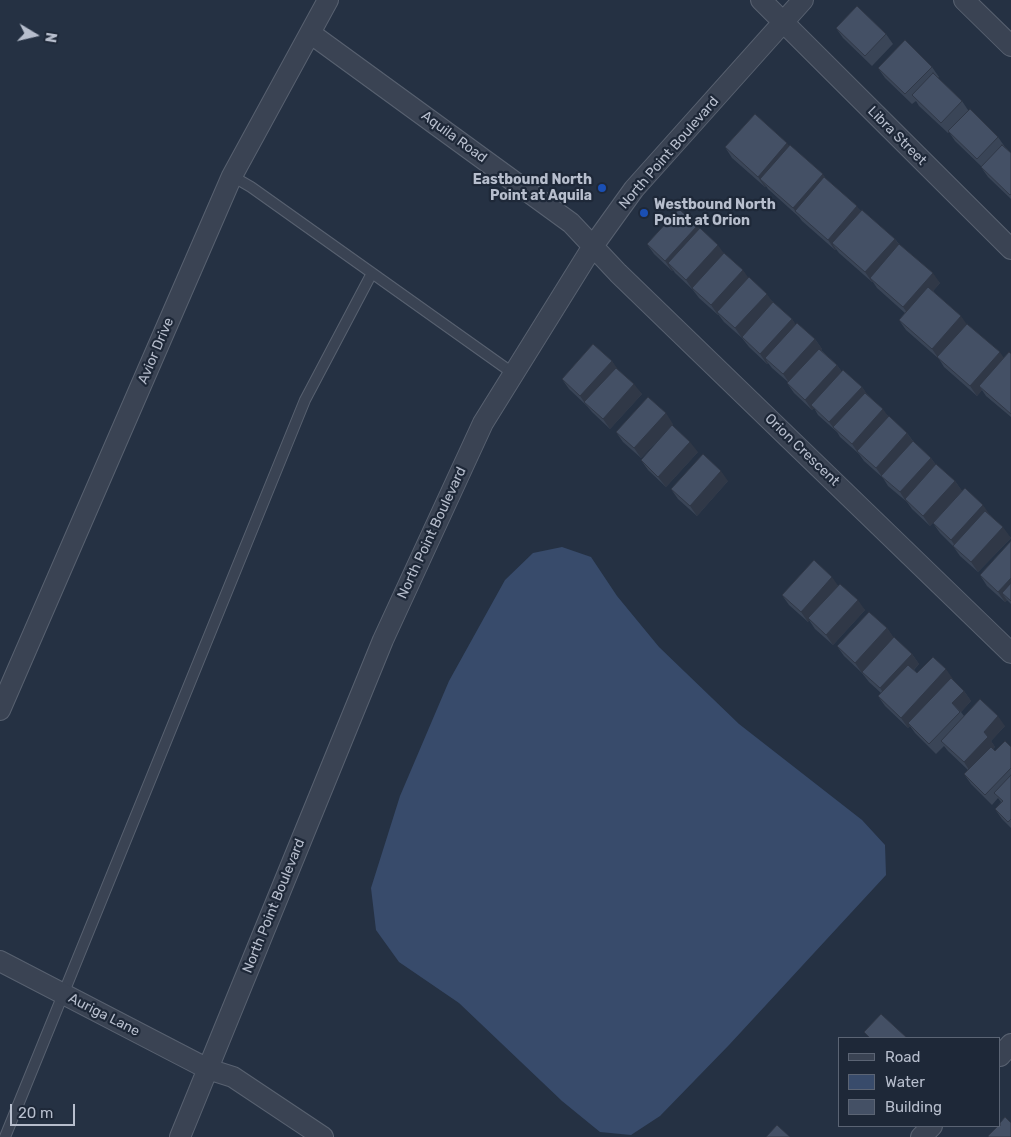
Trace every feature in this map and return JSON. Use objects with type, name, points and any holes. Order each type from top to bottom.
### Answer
[{"type":"street","name":"Avior Drive","points":[[0,710],[232,176],[328,0]]},
{"type":"street","name":"Libra Street","points":[[761,0],[1011,248]]},
{"type":"street","name":"North Point Boulevard","points":[[180,1137],[383,640],[483,424],[593,246],[634,189],[804,0]]},
{"type":"street","points":[[964,0],[1011,46]]},
{"type":"street","name":"Aquila Road","points":[[310,33],[571,223],[593,246]]},
{"type":"street","name":"Orion Crescent","points":[[593,246],[618,273],[1011,653]]},
{"type":"street","name":"Auriga Lane","points":[[0,961],[208,1069]]},
{"type":"street","points":[[1001,1055],[1011,1044]]},
{"type":"street","points":[[208,1069],[233,1077],[323,1137]]},
{"type":"street","points":[[921,1137],[931,1127]]},
{"type":"lane","points":[[232,176],[251,187],[514,374]]},
{"type":"lane","points":[[6,1137],[305,400],[372,273]]},
{"type":"water","points":[[562,547],[591,557],[617,596],[659,647],[739,724],[862,820],[885,845],[886,875],[729,1045],[660,1116],[631,1135],[600,1132],[562,1101],[459,1003],[399,962],[376,930],[371,888],[400,796],[449,681],[505,580],[533,553]]},
{"type":"building","points":[[857,6],[886,34],[865,56],[836,28]]},
{"type":"building","points":[[905,40],[932,67],[905,94],[878,68]]},
{"type":"building","points":[[933,73],[962,101],[941,123],[912,95]]},
{"type":"building","points":[[970,109],[998,137],[977,159],[948,131]]},
{"type":"building","points":[[755,114],[787,143],[758,177],[725,147]]},
{"type":"building","points":[[790,145],[823,174],[793,208],[760,179]]},
{"type":"building","points":[[1002,145],[1011,153],[1010,195],[981,167]]},
{"type":"building","points":[[824,177],[857,206],[828,240],[795,211]]},
{"type":"building","points":[[679,209],[697,226],[665,261],[647,244]]},
{"type":"building","points":[[862,210],[895,239],[865,272],[832,243]]},
{"type":"building","points":[[700,228],[718,245],[686,280],[668,263]]},
{"type":"building","points":[[899,244],[933,273],[903,307],[870,278]]},
{"type":"building","points":[[724,253],[743,270],[711,305],[692,288]]},
{"type":"building","points":[[749,277],[767,294],[735,328],[717,312]]},
{"type":"building","points":[[928,287],[961,316],[932,349],[899,320]]},
{"type":"building","points":[[773,302],[792,319],[760,354],[742,337]]},
{"type":"building","points":[[797,323],[815,339],[783,374],[765,358]]},
{"type":"building","points":[[967,324],[1000,352],[970,386],[937,357]]},
{"type":"building","points":[[593,344],[612,361],[580,396],[562,379]]},
{"type":"building","points":[[819,349],[837,365],[805,400],[787,383]]},
{"type":"building","points":[[1009,352],[1011,354],[1011,414],[979,386]]},
{"type":"building","points":[[616,368],[634,384],[603,419],[584,402]]},
{"type":"building","points":[[843,370],[862,387],[829,422],[811,405]]},
{"type":"building","points":[[865,393],[883,409],[852,444],[833,427]]},
{"type":"building","points":[[648,397],[666,413],[634,448],[616,432]]},
{"type":"building","points":[[889,416],[907,433],[876,468],[857,451]]},
{"type":"building","points":[[672,425],[690,442],[658,477],[641,460]]},
{"type":"building","points":[[913,441],[931,458],[900,492],[881,476]]},
{"type":"building","points":[[703,454],[721,471],[690,506],[671,489]]},
{"type":"building","points":[[936,464],[955,481],[923,516],[905,499]]},
{"type":"building","points":[[965,488],[983,505],[951,540],[933,523]]},
{"type":"building","points":[[985,511],[1003,527],[971,562],[953,546]]},
{"type":"building","points":[[1011,541],[1011,578],[998,592],[980,575]]},
{"type":"building","points":[[814,560],[832,577],[801,612],[782,595]]},
{"type":"building","points":[[1011,583],[1011,601],[1002,593]]},
{"type":"building","points":[[840,584],[858,600],[826,635],[808,618]]},
{"type":"building","points":[[869,612],[887,628],[855,663],[837,646]]},
{"type":"building","points":[[894,637],[912,654],[880,688],[862,672]]},
{"type":"building","points":[[933,657],[946,669],[901,718],[878,696],[908,665],[917,673]]},
{"type":"building","points":[[951,678],[964,691],[952,703],[960,712],[929,744],[908,723]]},
{"type":"building","points":[[980,699],[998,716],[984,732],[988,737],[964,762],[941,741]]},
{"type":"building","points":[[1005,741],[1011,747],[1011,768],[985,795],[964,774],[991,747],[995,751]]},
{"type":"building","points":[[1011,775],[1011,819],[1008,822],[995,809],[1003,801],[994,793]]},
{"type":"building","points":[[881,1014],[906,1037],[869,1037],[864,1032]]},
{"type":"building","points":[[1005,1117],[1011,1123],[1011,1137],[989,1137],[997,1127],[1001,1127],[1001,1122]]},
{"type":"building","points":[[777,1125],[790,1137],[766,1137]]},
{"type":"place","name":"Eastbound North Point at Aquila","points":[[602,188]]},
{"type":"place","name":"Westbound North Point at Orion","points":[[644,213]]}]
